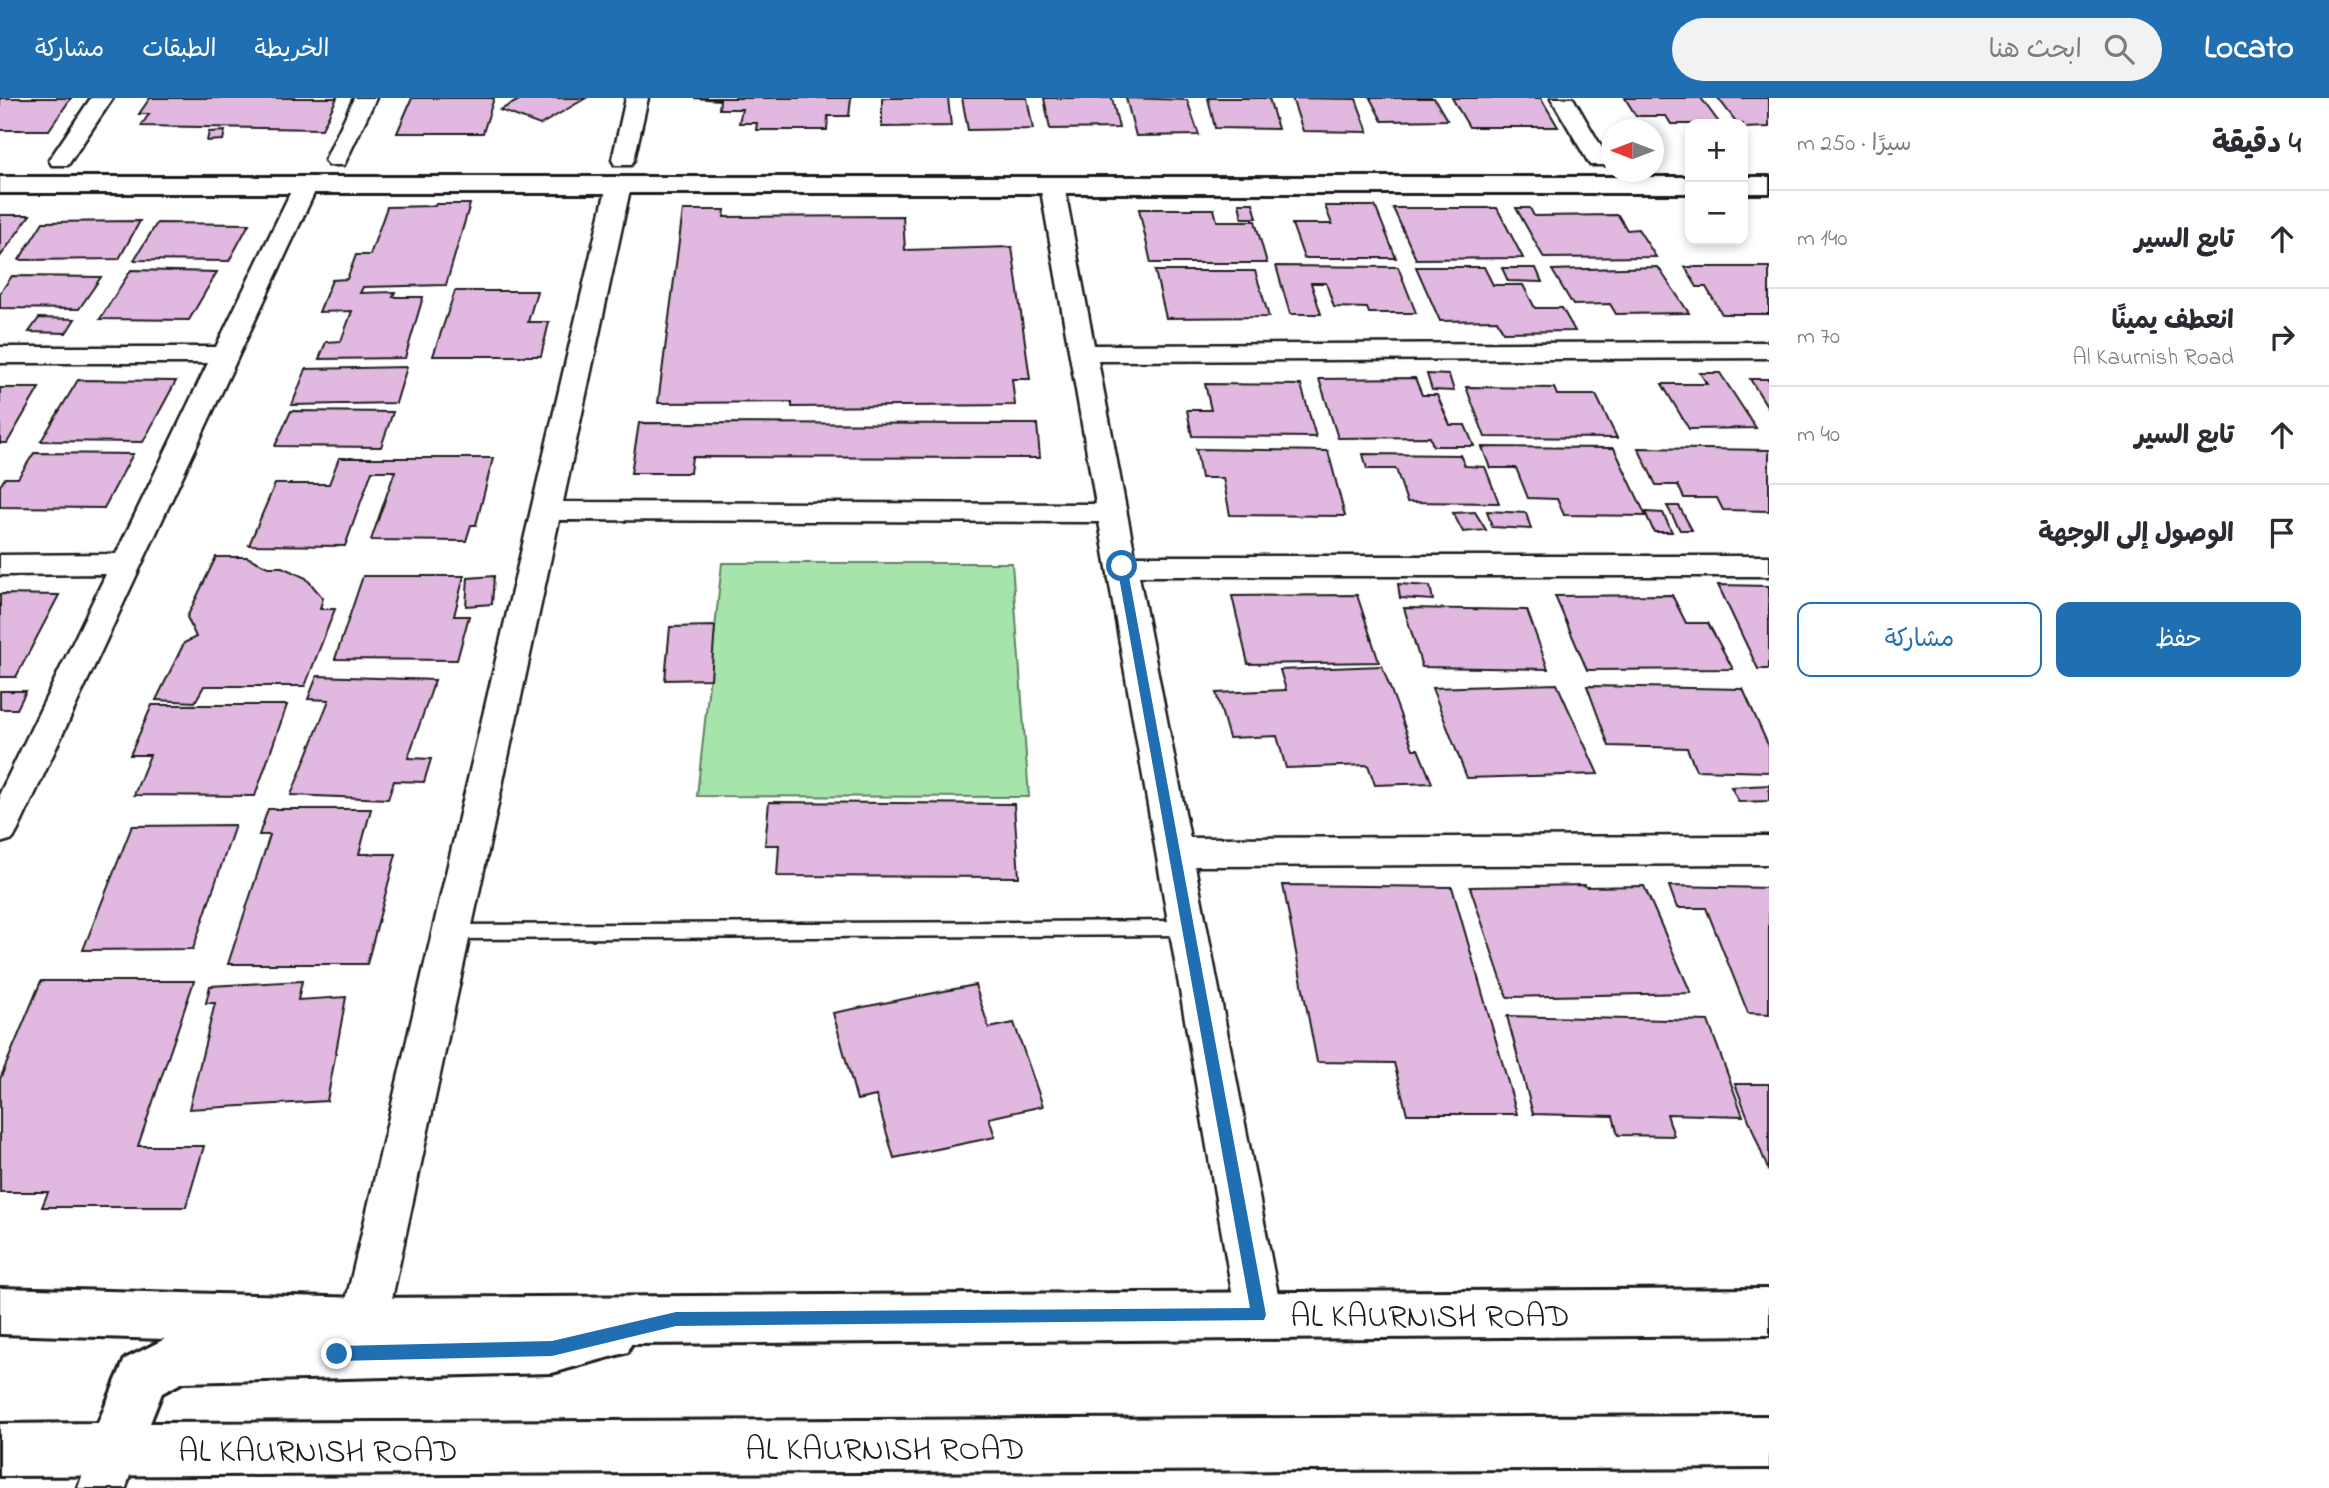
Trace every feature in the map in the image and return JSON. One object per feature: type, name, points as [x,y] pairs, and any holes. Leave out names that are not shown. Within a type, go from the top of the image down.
[{"type":"street","points":[[48,160],[102,98]]},
{"type":"street","points":[[336,160],[365,98]]},
{"type":"street","points":[[364,1322],[637,98]]},
{"type":"street","points":[[1562,98],[1601,154]]},
{"type":"street","points":[[48,160],[88,160]]},
{"type":"street","points":[[0,830],[226,355],[307,172],[336,160],[363,160]]},
{"type":"street","points":[[596,160],[621,172],[651,160]]},
{"type":"street","points":[[1570,160],[1601,160]]},
{"type":"street","points":[[0,185],[307,172],[435,185],[621,172],[1052,185],[1685,185]]},
{"type":"street","points":[[1052,185],[1259,1315]]},
{"type":"street","points":[[1748,185],[1769,185]]},
{"type":"street","points":[[1083,353],[1769,350]]},
{"type":"street","points":[[0,355],[226,355]]},
{"type":"street","points":[[546,511],[1112,513]]},
{"type":"street","points":[[0,565],[126,564]]},
{"type":"street","points":[[1122,566],[1769,566]]},
{"type":"street","points":[[1174,852],[1769,850]]},
{"type":"street","name":"AL KAURNISH ROAD","points":[[0,1311],[364,1322],[1769,1312]]},
{"type":"street","points":[[108,1469],[143,1376],[179,1358],[552,1349],[676,1319]]},
{"type":"street","name":"AL KAURNISH ROAD","points":[[0,1450],[108,1469],[1769,1442]]},
{"type":"lane","points":[[452,932],[1188,928]]},
{"type":"green space","points":[[722,563],[1012,563],[1029,797],[697,796]]},
{"type":"building","points":[[0,98],[71,98],[49,130],[0,130]]},
{"type":"building","points":[[150,98],[337,98],[322,129],[141,126],[149,114],[139,114]]},
{"type":"building","points":[[412,98],[494,98],[483,133],[397,133]]},
{"type":"building","points":[[523,98],[586,98],[540,125],[500,110]]},
{"type":"building","points":[[694,98],[851,98],[849,116],[828,116],[827,130],[756,130],[757,123],[739,123],[742,109],[719,109],[720,100]]},
{"type":"building","points":[[882,98],[948,98],[951,126],[882,127]]},
{"type":"building","points":[[962,98],[1027,98],[1033,129],[968,130]]},
{"type":"building","points":[[1044,98],[1112,98],[1119,128],[1050,129]]},
{"type":"building","points":[[1126,98],[1187,100],[1199,135],[1136,136]]},
{"type":"building","points":[[1208,98],[1269,98],[1278,129],[1215,128]]},
{"type":"building","points":[[1292,98],[1356,99],[1368,132],[1303,131]]},
{"type":"building","points":[[1370,98],[1434,98],[1447,120],[1382,121]]},
{"type":"building","points":[[1452,98],[1541,98],[1558,127],[1469,127]]},
{"type":"building","points":[[1625,98],[1701,98],[1716,119],[1685,119],[1685,124],[1671,124],[1666,116],[1636,116]]},
{"type":"building","points":[[1718,98],[1769,98],[1769,127],[1748,128],[1748,119],[1734,119]]},
{"type":"building","points":[[225,131],[223,140],[207,141],[209,132]]},
{"type":"building","points":[[1239,203],[1253,203],[1257,218],[1242,218]]},
{"type":"building","points":[[470,204],[446,285],[363,287],[360,293],[395,292],[393,297],[423,297],[405,358],[319,359],[326,342],[341,341],[352,311],[319,312],[332,280],[347,279],[356,255],[370,255],[387,207]]},
{"type":"building","points":[[1325,206],[1375,206],[1396,258],[1304,258],[1292,224],[1332,224]]},
{"type":"building","points":[[1393,208],[1497,208],[1523,258],[1416,259]]},
{"type":"building","points":[[1516,208],[1530,208],[1534,216],[1618,215],[1627,230],[1638,229],[1656,257],[1544,258]]},
{"type":"building","points":[[1139,209],[1214,209],[1217,221],[1255,221],[1267,263],[1151,263]]},
{"type":"building","points":[[683,210],[725,210],[724,217],[903,216],[905,250],[1012,247],[1030,379],[1012,379],[1015,405],[792,407],[792,402],[658,403]]},
{"type":"building","points":[[0,215],[30,215],[0,257]]},
{"type":"building","points":[[140,221],[119,259],[19,260],[43,222]]},
{"type":"building","points":[[157,223],[249,224],[229,261],[134,260]]},
{"type":"building","points":[[1276,266],[1398,267],[1416,313],[1369,313],[1367,308],[1334,307],[1326,283],[1311,283],[1321,314],[1290,314]]},
{"type":"building","points":[[1416,267],[1484,267],[1493,285],[1523,285],[1535,308],[1562,308],[1575,331],[1503,332],[1497,320],[1440,321]]},
{"type":"building","points":[[1658,267],[1689,313],[1616,314],[1610,304],[1573,305],[1552,270]]},
{"type":"building","points":[[1685,267],[1769,267],[1769,314],[1722,314],[1706,287],[1697,287]]},
{"type":"building","points":[[1502,268],[1536,268],[1542,282],[1508,281]]},
{"type":"building","points":[[131,270],[217,272],[189,320],[100,319]]},
{"type":"building","points":[[1155,271],[1255,271],[1269,317],[1166,318]]},
{"type":"building","points":[[12,276],[101,277],[79,309],[0,308],[0,293]]},
{"type":"building","points":[[455,291],[537,291],[528,322],[549,322],[541,356],[433,356]]},
{"type":"building","points":[[39,318],[75,319],[66,333],[29,332]]},
{"type":"building","points":[[407,367],[396,403],[292,405],[306,369]]},
{"type":"building","points":[[1700,373],[1720,373],[1756,428],[1689,429],[1662,384],[1707,384]]},
{"type":"building","points":[[1427,374],[1449,375],[1454,391],[1432,390]]},
{"type":"building","points":[[1415,378],[1422,395],[1437,395],[1450,425],[1465,425],[1474,446],[1433,446],[1430,437],[1338,438],[1319,379]]},
{"type":"building","points":[[1750,379],[1769,379],[1769,409]]},
{"type":"building","points":[[78,380],[176,381],[143,442],[41,441]]},
{"type":"building","points":[[1205,384],[1301,385],[1316,437],[1192,436],[1187,410],[1211,410]]},
{"type":"building","points":[[1466,387],[1554,388],[1557,395],[1596,395],[1617,438],[1485,437]]},
{"type":"building","points":[[0,388],[39,388],[7,443],[0,443]]},
{"type":"building","points":[[291,411],[393,412],[381,447],[275,446]]},
{"type":"building","points":[[639,423],[1037,424],[1040,458],[692,457],[690,473],[631,473]]},
{"type":"building","points":[[1482,447],[1614,448],[1646,516],[1564,515],[1557,499],[1528,498],[1516,468],[1490,468]]},
{"type":"building","points":[[1638,448],[1769,450],[1769,511],[1723,510],[1717,498],[1684,498],[1678,485],[1656,485]]},
{"type":"building","points":[[1196,449],[1328,451],[1345,516],[1230,515],[1223,478],[1201,478]]},
{"type":"building","points":[[34,453],[133,454],[104,508],[0,507],[0,486],[5,478],[18,478]]},
{"type":"building","points":[[1363,454],[1460,455],[1465,466],[1485,467],[1499,503],[1407,502],[1396,469],[1367,469]]},
{"type":"building","points":[[339,458],[493,458],[476,525],[471,525],[466,541],[371,540],[395,471],[372,471],[345,546],[249,545],[275,484],[329,484]]},
{"type":"building","points":[[1667,506],[1679,506],[1692,530],[1680,530]]},
{"type":"building","points":[[1487,511],[1526,513],[1531,529],[1492,527]]},
{"type":"building","points":[[1475,512],[1486,530],[1463,532],[1453,513]]},
{"type":"building","points":[[1645,512],[1663,513],[1672,532],[1654,532]]},
{"type":"building","points":[[216,557],[247,557],[268,567],[282,567],[306,578],[323,598],[320,609],[335,609],[305,686],[204,686],[195,702],[156,700],[184,643],[196,637],[187,617]]},
{"type":"building","points":[[363,576],[464,576],[454,616],[469,616],[457,660],[335,659]]},
{"type":"building","points":[[494,576],[492,604],[466,606],[468,578]]},
{"type":"building","points":[[1398,584],[1430,586],[1433,600],[1400,598]]},
{"type":"building","points":[[1718,585],[1769,586],[1769,669],[1758,669]]},
{"type":"building","points":[[0,594],[59,595],[16,677],[0,677]]},
{"type":"building","points":[[1357,595],[1379,662],[1248,664],[1232,596]]},
{"type":"building","points":[[1672,595],[1686,623],[1708,623],[1733,669],[1587,670],[1555,596]]},
{"type":"building","points":[[1404,608],[1527,610],[1548,669],[1422,667]]},
{"type":"building","points":[[715,626],[711,679],[665,680],[670,627]]},
{"type":"building","points":[[1382,666],[1413,749],[1418,749],[1432,783],[1375,785],[1368,765],[1286,768],[1277,736],[1229,738],[1216,693],[1286,690],[1280,670]]},
{"type":"building","points":[[317,676],[435,680],[408,758],[431,759],[424,782],[394,781],[388,799],[291,795],[329,700],[308,699]]},
{"type":"building","points":[[1557,684],[1598,774],[1467,778],[1432,688]]},
{"type":"building","points":[[1587,686],[1743,689],[1769,747],[1769,772],[1696,770],[1687,748],[1609,746]]},
{"type":"building","points":[[0,691],[26,691],[17,709],[0,709]]},
{"type":"building","points":[[152,705],[287,705],[255,796],[134,795],[150,755],[130,755]]},
{"type":"building","points":[[1769,785],[1769,801],[1739,802],[1731,787]]},
{"type":"building","points":[[769,802],[1014,804],[1019,877],[777,876],[779,845],[765,845]]},
{"type":"building","points":[[268,809],[371,809],[359,854],[396,854],[367,964],[228,964],[270,835],[259,835]]},
{"type":"building","points":[[235,825],[193,949],[83,950],[132,826]]},
{"type":"building","points":[[1283,885],[1452,887],[1517,1114],[1407,1114],[1394,1063],[1317,1062]]},
{"type":"building","points":[[1644,886],[1691,993],[1507,997],[1470,887]]},
{"type":"building","points":[[1669,886],[1769,888],[1769,1014],[1748,1013],[1706,908],[1677,908]]},
{"type":"building","points":[[41,981],[194,981],[138,1146],[204,1146],[186,1207],[42,1207],[48,1192],[0,1192],[0,1079]]},
{"type":"building","points":[[302,981],[298,1000],[346,997],[327,1101],[189,1109],[215,1003],[206,1003],[210,986]]},
{"type":"building","points":[[975,985],[989,1028],[1014,1023],[1043,1106],[989,1118],[995,1137],[894,1158],[876,1096],[857,1100],[833,1013]]},
{"type":"building","points":[[1507,1016],[1708,1021],[1743,1116],[1667,1114],[1674,1136],[1618,1135],[1613,1116],[1533,1114]]},
{"type":"building","points":[[1735,1084],[1769,1084],[1769,1172]]},
{"type":"route","points":[[337,1354],[552,1349],[676,1319],[1259,1315],[1122,566]]}]
